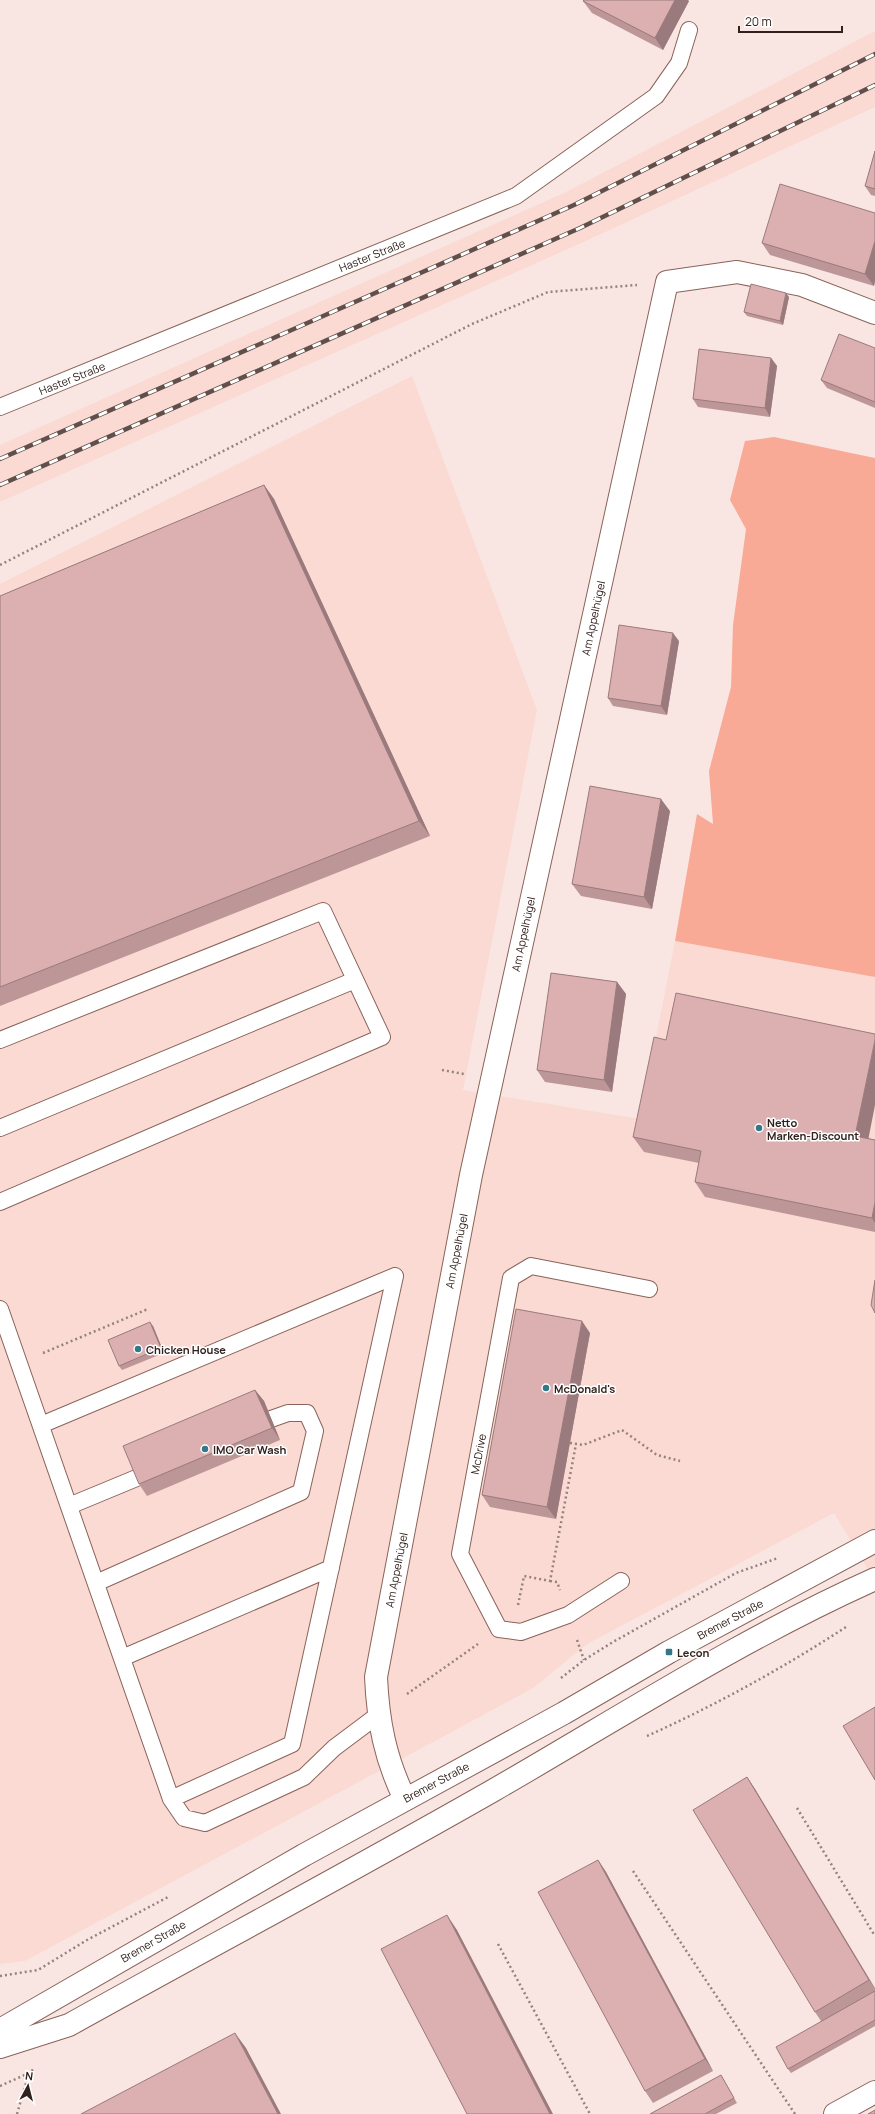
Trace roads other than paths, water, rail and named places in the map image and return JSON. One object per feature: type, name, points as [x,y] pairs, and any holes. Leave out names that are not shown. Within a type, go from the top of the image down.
[{"type":"street","name":"Am Appelhügel","points":[[405,1799],[394,1776],[378,1715],[376,1677],[471,1175],[666,282],[737,272],[802,285],[875,314]]},
{"type":"street","name":"Bremer Straße","points":[[0,2030],[304,1855],[564,1713],[669,1652],[875,1541]]},
{"type":"street","points":[[0,2047],[69,2024],[485,1795],[723,1658],[833,1598],[875,1579]]},
{"type":"street","points":[[835,2114],[875,2092]]},
{"type":"lane","name":"Haster Straße","points":[[0,408],[516,196],[656,96],[679,63],[689,30]]},
{"type":"lane","points":[[0,1040],[323,911],[382,1037],[0,1202]]},
{"type":"lane","points":[[0,1128],[355,980]]},
{"type":"lane","name":"McDrive","points":[[621,1581],[568,1615],[521,1632],[499,1629],[460,1554],[511,1278],[531,1266],[649,1289]]},
{"type":"lane","points":[[41,1425],[394,1276],[292,1744],[171,1799]]},
{"type":"lane","points":[[0,1310],[20,1363],[171,1799],[184,1818],[205,1823],[304,1777],[334,1748],[378,1715]]},
{"type":"lane","points":[[96,1583],[301,1492],[315,1431],[307,1413],[288,1412],[271,1419]]},
{"type":"lane","points":[[69,1506],[138,1476]]},
{"type":"lane","points":[[122,1658],[331,1568]]},
{"type":"railway","points":[[0,459],[574,205],[875,54]]},
{"type":"railway","points":[[0,485],[580,228],[875,85]]},
{"type":"place","name":"Netto Marken-Discount","points":[[759,1128]]},
{"type":"place","name":"Chicken House","points":[[138,1349]]},
{"type":"place","name":"McDonald's","points":[[546,1388]]},
{"type":"place","name":"IMO Car Wash","points":[[205,1449]]},
{"type":"place","name":"Lecon","points":[[669,1652]]}]
